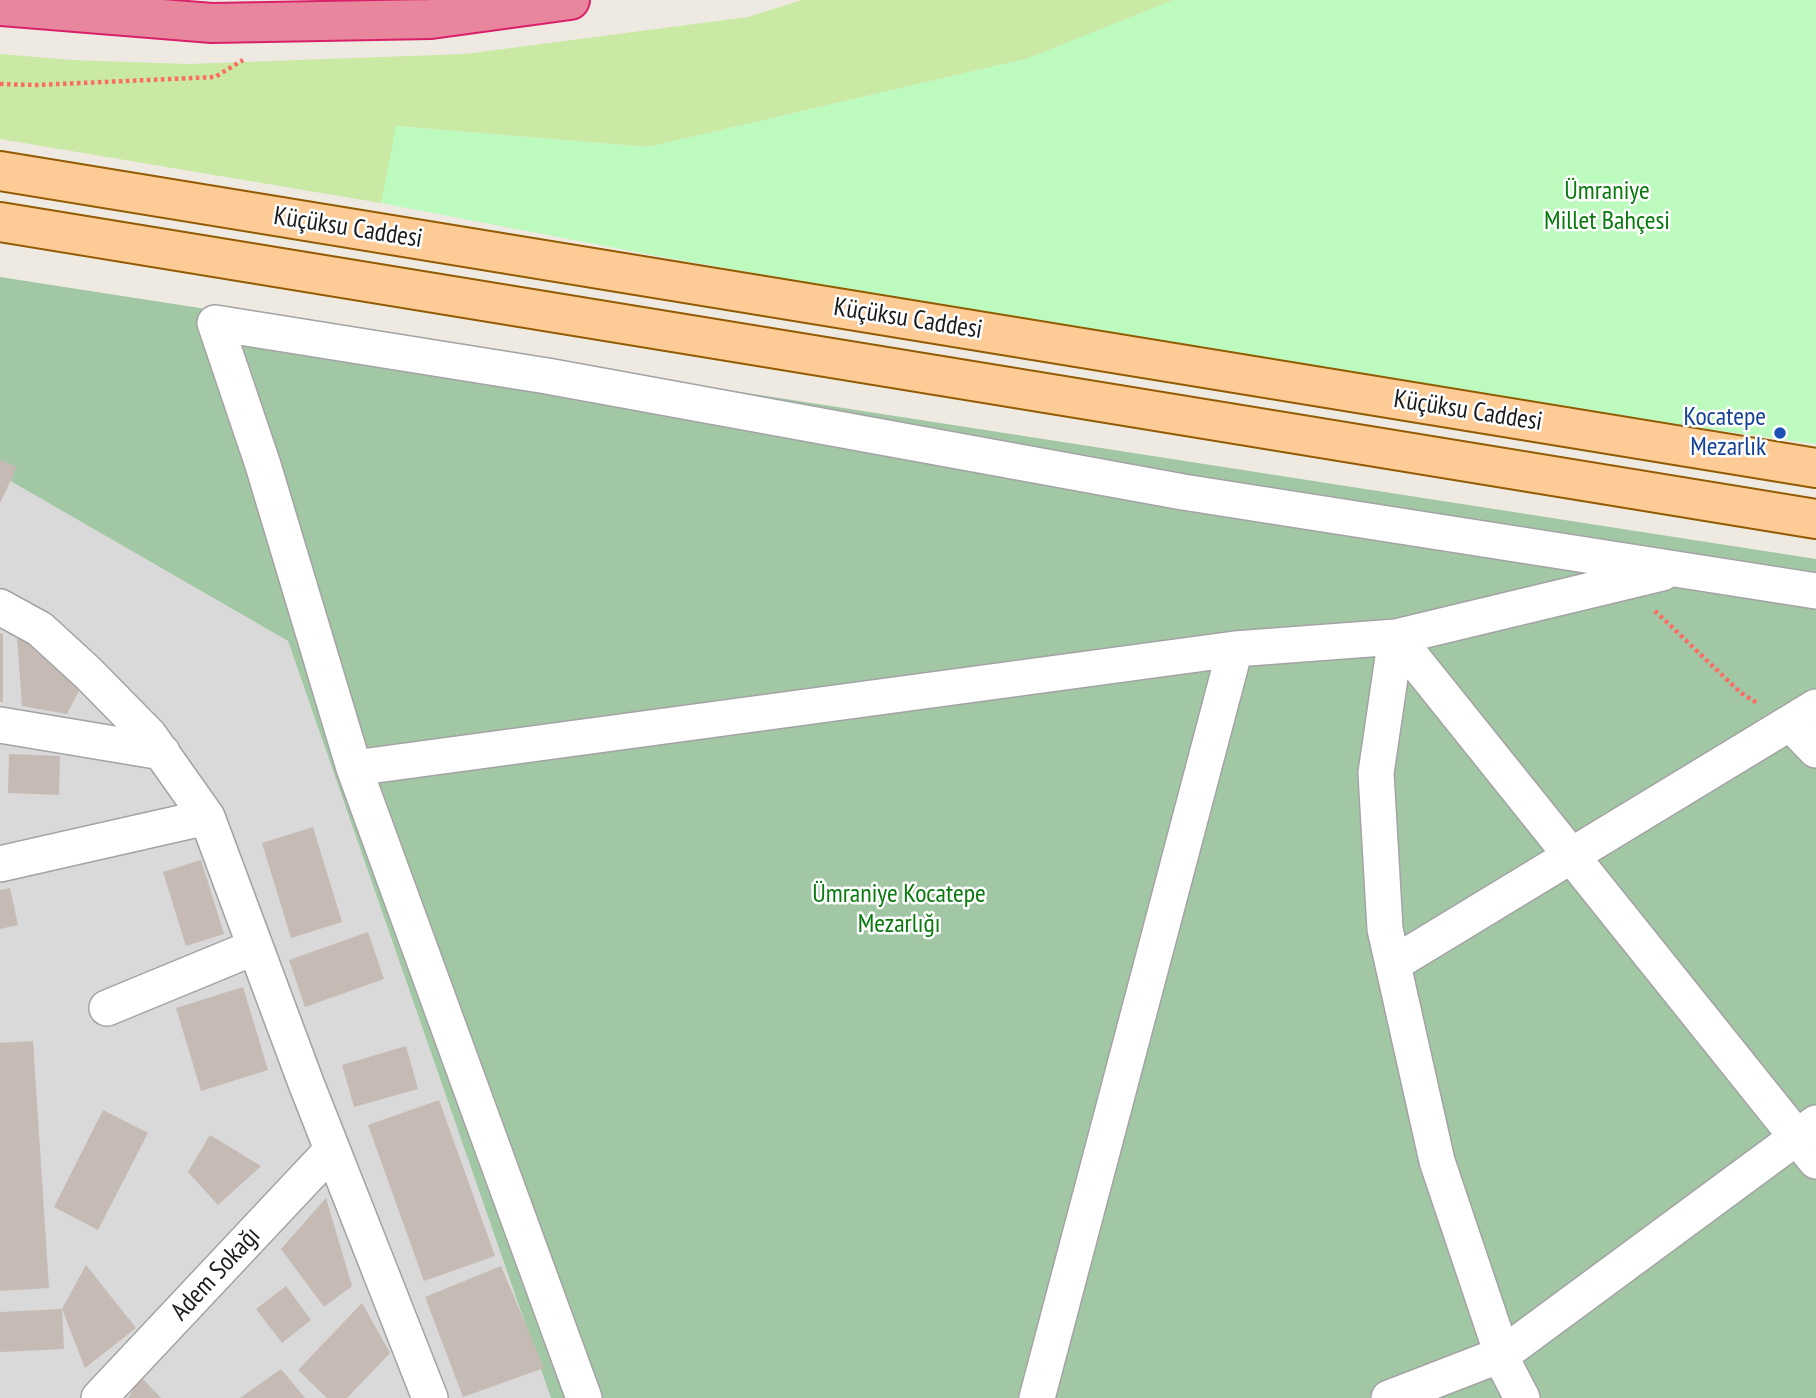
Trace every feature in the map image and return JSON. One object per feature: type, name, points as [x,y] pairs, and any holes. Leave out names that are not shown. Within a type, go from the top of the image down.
[{"type":"highway","points":[[0,6],[212,23],[431,19],[570,0]]},
{"type":"main road","name":"Küçüksu Caddesi","points":[[0,171],[1816,468]]},
{"type":"main road","name":"Küçüksu Caddesi","points":[[0,222],[1816,519]]},
{"type":"street","points":[[584,1398],[354,768],[263,465],[215,323],[547,376],[1183,492],[1816,591]]},
{"type":"street","points":[[354,768],[1235,649],[1396,637],[1679,569]]},
{"type":"street","points":[[0,607],[40,629],[97,682],[149,735],[207,817],[332,1150],[416,1390]]},
{"type":"street","points":[[1390,1398],[1503,1354],[1809,1140],[1573,857],[1396,637]]},
{"type":"street","points":[[1396,637],[1376,773],[1385,929],[1437,1161],[1503,1354],[1522,1398]]},
{"type":"street","points":[[1037,1398],[1235,649]]},
{"type":"street","points":[[1393,964],[1803,716],[1816,750]]},
{"type":"street","points":[[0,725],[162,752]]},
{"type":"street","points":[[0,864],[207,817]]},
{"type":"street","points":[[107,1008],[255,947]]},
{"type":"street","name":"Adem Sokağı","points":[[99,1398],[332,1150]]},
{"type":"path","points":[[0,84],[49,85],[215,77],[248,56]]},
{"type":"path","points":[[1625,582],[1741,693],[1803,716]]},
{"type":"shaded area","points":[[0,475],[288,641],[551,1398],[0,1398]]},
{"type":"green space","points":[[802,0],[1173,0],[1029,58],[648,147],[397,126],[381,203],[0,139],[0,54],[72,60],[188,64],[465,54],[748,17]]},
{"type":"green space","name":"Ümraniye Millet Bahçesi","points":[[1173,0],[1816,0],[1816,444],[1311,374],[1141,341],[668,258],[381,203],[396,126],[648,147],[1029,58]]},
{"type":"green space","name":"Ümraniye Kocatepe Mezarlığı","points":[[0,277],[1816,559],[1816,1398],[551,1398],[288,641],[0,475]]},
{"type":"building","points":[[0,460],[17,467],[0,503]]},
{"type":"building","points":[[0,633],[3,634],[3,702],[0,702]]},
{"type":"building","points":[[17,636],[88,673],[67,714],[22,706]]},
{"type":"building","points":[[9,754],[60,756],[59,795],[8,793]]},
{"type":"building","points":[[313,827],[342,922],[291,938],[262,843]]},
{"type":"building","points":[[201,860],[224,934],[186,946],[163,872]]},
{"type":"building","points":[[10,888],[18,925],[0,929],[0,890]]},
{"type":"building","points":[[368,932],[384,979],[305,1007],[289,960]]},
{"type":"building","points":[[243,987],[268,1070],[201,1091],[176,1008]]},
{"type":"building","points":[[33,1041],[49,1288],[0,1291],[0,1043]]},
{"type":"building","points":[[406,1046],[418,1089],[354,1107],[342,1065]]},
{"type":"building","points":[[439,1100],[495,1256],[424,1281],[368,1125]]},
{"type":"building","points":[[103,1110],[148,1133],[98,1230],[54,1207]]},
{"type":"building","points":[[210,1135],[261,1166],[218,1205],[188,1172]]},
{"type":"building","points":[[326,1198],[352,1286],[324,1307],[281,1249]]},
{"type":"building","points":[[86,1265],[136,1328],[85,1368],[62,1309]]},
{"type":"building","points":[[501,1266],[544,1368],[463,1397],[425,1297]]},
{"type":"building","points":[[286,1286],[311,1320],[282,1343],[256,1309]]},
{"type":"building","points":[[362,1303],[390,1353],[347,1398],[327,1398],[298,1370]]},
{"type":"building","points":[[62,1309],[64,1349],[0,1352],[0,1312]]},
{"type":"building","points":[[281,1369],[305,1398],[240,1398]]},
{"type":"building","points":[[141,1377],[161,1398],[128,1398]]},
{"type":"place","name":"Kocatepe Mezarlık","points":[[1780,433]]}]
